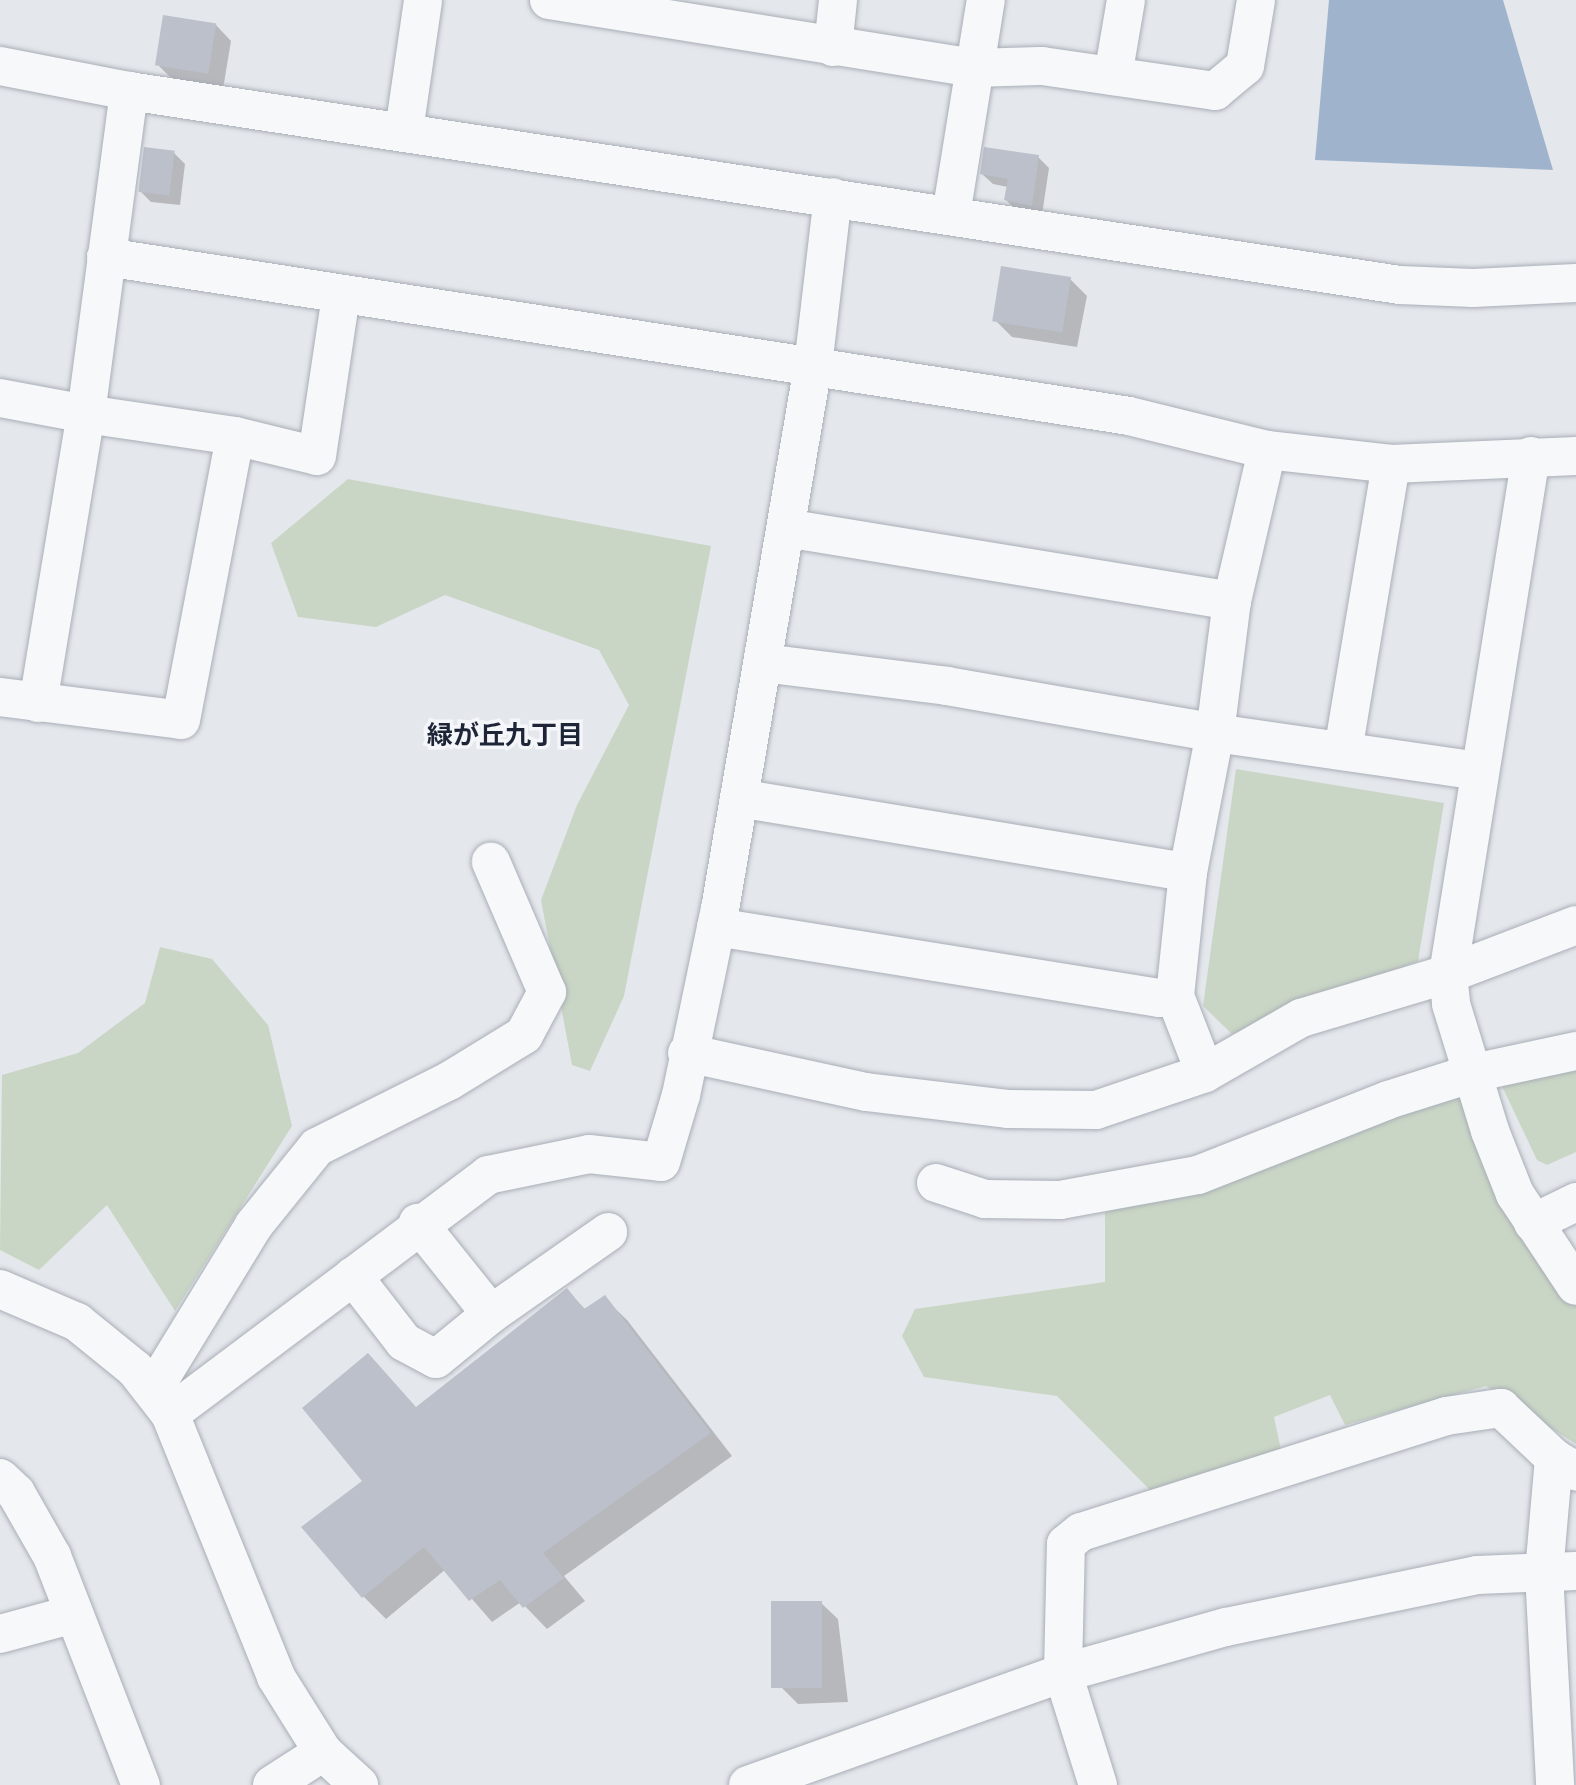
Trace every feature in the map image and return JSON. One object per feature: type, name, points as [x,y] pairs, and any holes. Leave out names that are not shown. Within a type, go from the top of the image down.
[{"type":"street","points":[[404,131],[423,0]]},
{"type":"street","points":[[549,0],[973,68],[1042,66],[1215,91],[1245,66],[1256,0]]},
{"type":"street","points":[[833,47],[838,0]]},
{"type":"street","points":[[951,215],[986,0]]},
{"type":"street","points":[[1113,76],[1126,0]]},
{"type":"street","points":[[0,66],[129,91],[1400,285],[1473,288],[1576,283]]},
{"type":"street","points":[[38,703],[86,414],[129,91]]},
{"type":"street","points":[[162,1402],[353,1276],[418,1223],[488,1175],[589,1154],[661,1162],[681,1095],[739,798],[813,366],[833,197]]},
{"type":"street","points":[[106,257],[341,296],[423,304],[1129,416],[1267,450],[1391,464],[1576,456]]},
{"type":"street","points":[[0,398],[235,436],[317,456],[341,296]]},
{"type":"street","points":[[0,697],[181,720],[235,436]]},
{"type":"street","points":[[1205,1073],[1175,996],[1188,872],[1215,733],[1232,601],[1267,450]]},
{"type":"street","points":[[1531,456],[1448,974],[1451,1004],[1490,1131],[1533,1223],[1576,1286]]},
{"type":"street","points":[[1343,751],[1391,464]]},
{"type":"street","points":[[786,528],[1232,601]]},
{"type":"street","points":[[763,663],[947,686],[1215,733],[1479,771]]},
{"type":"street","points":[[739,798],[1188,872]]},
{"type":"street","points":[[162,1402],[254,1225],[317,1147],[449,1081],[524,1035],[547,992],[491,862]]},
{"type":"street","points":[[687,1053],[866,1092],[1009,1109],[1096,1110],[1205,1073],[1301,1018],[1448,974],[1576,925]]},
{"type":"street","points":[[716,927],[1159,998],[1175,996]]},
{"type":"street","points":[[936,1183],[985,1199],[1060,1200],[1198,1175],[1388,1100],[1473,1073],[1576,1051]]},
{"type":"street","points":[[1533,1223],[1576,1202]]},
{"type":"street","points":[[418,1223],[491,1314]]},
{"type":"street","points":[[353,1276],[404,1342],[436,1359],[491,1314],[608,1232]]},
{"type":"street","points":[[0,1289],[77,1322],[162,1402],[276,1677],[323,1752],[359,1785]]},
{"type":"street","points":[[1098,1785],[1063,1673],[1066,1544],[1081,1532],[1446,1416],[1501,1408],[1565,1464],[1555,1785]]},
{"type":"street","points":[[0,1478],[12,1510],[52,1556],[141,1785]]},
{"type":"street","points":[[748,1785],[1063,1673],[1226,1627],[1477,1575],[1560,1571]]},
{"type":"street","points":[[0,1634],[74,1614]]},
{"type":"street","points":[[272,1785],[323,1752]]},
{"type":"green space","points":[[348,479],[711,546],[624,996],[590,1071],[572,1065],[541,900],[577,805],[629,705],[599,650],[445,595],[376,627],[298,617],[271,543]]},
{"type":"green space","points":[[1236,769],[1444,803],[1418,961],[1232,1034],[1203,1006]]},
{"type":"green space","points":[[160,947],[212,959],[268,1025],[292,1126],[175,1311],[107,1205],[39,1270],[0,1250],[2,1075],[78,1053],[145,1003]]},
{"type":"green space","points":[[1576,1069],[1576,1152],[1547,1165],[1537,1160],[1500,1082]]},
{"type":"green space","points":[[1466,1084],[1507,1216],[1576,1305],[1576,1444],[1486,1386],[1345,1425],[1330,1395],[1274,1417],[1282,1455],[1150,1490],[1057,1396],[924,1377],[902,1336],[915,1309],[1105,1282],[1105,1212],[1192,1187]]},
{"type":"water","points":[[1329,0],[1503,0],[1553,170],[1315,160]]},
{"type":"building","points":[[163,15],[216,23],[208,74],[155,65]]},
{"type":"building","points":[[144,147],[175,151],[169,195],[139,192]]},
{"type":"building","points":[[984,147],[1039,155],[1032,206],[1004,200],[1008,179],[980,174]]},
{"type":"building","points":[[1001,266],[1071,277],[1062,332],[992,321]]},
{"type":"building","points":[[567,1288],[584,1309],[605,1295],[711,1433],[543,1553],[564,1578],[523,1608],[500,1580],[469,1601],[424,1547],[362,1598],[301,1527],[362,1481],[302,1408],[368,1353],[416,1407]]},
{"type":"building","points":[[771,1601],[822,1601],[822,1688],[771,1688]]},
{"type":"district","name":"緑が丘九丁目","points":[[505,735]]}]
